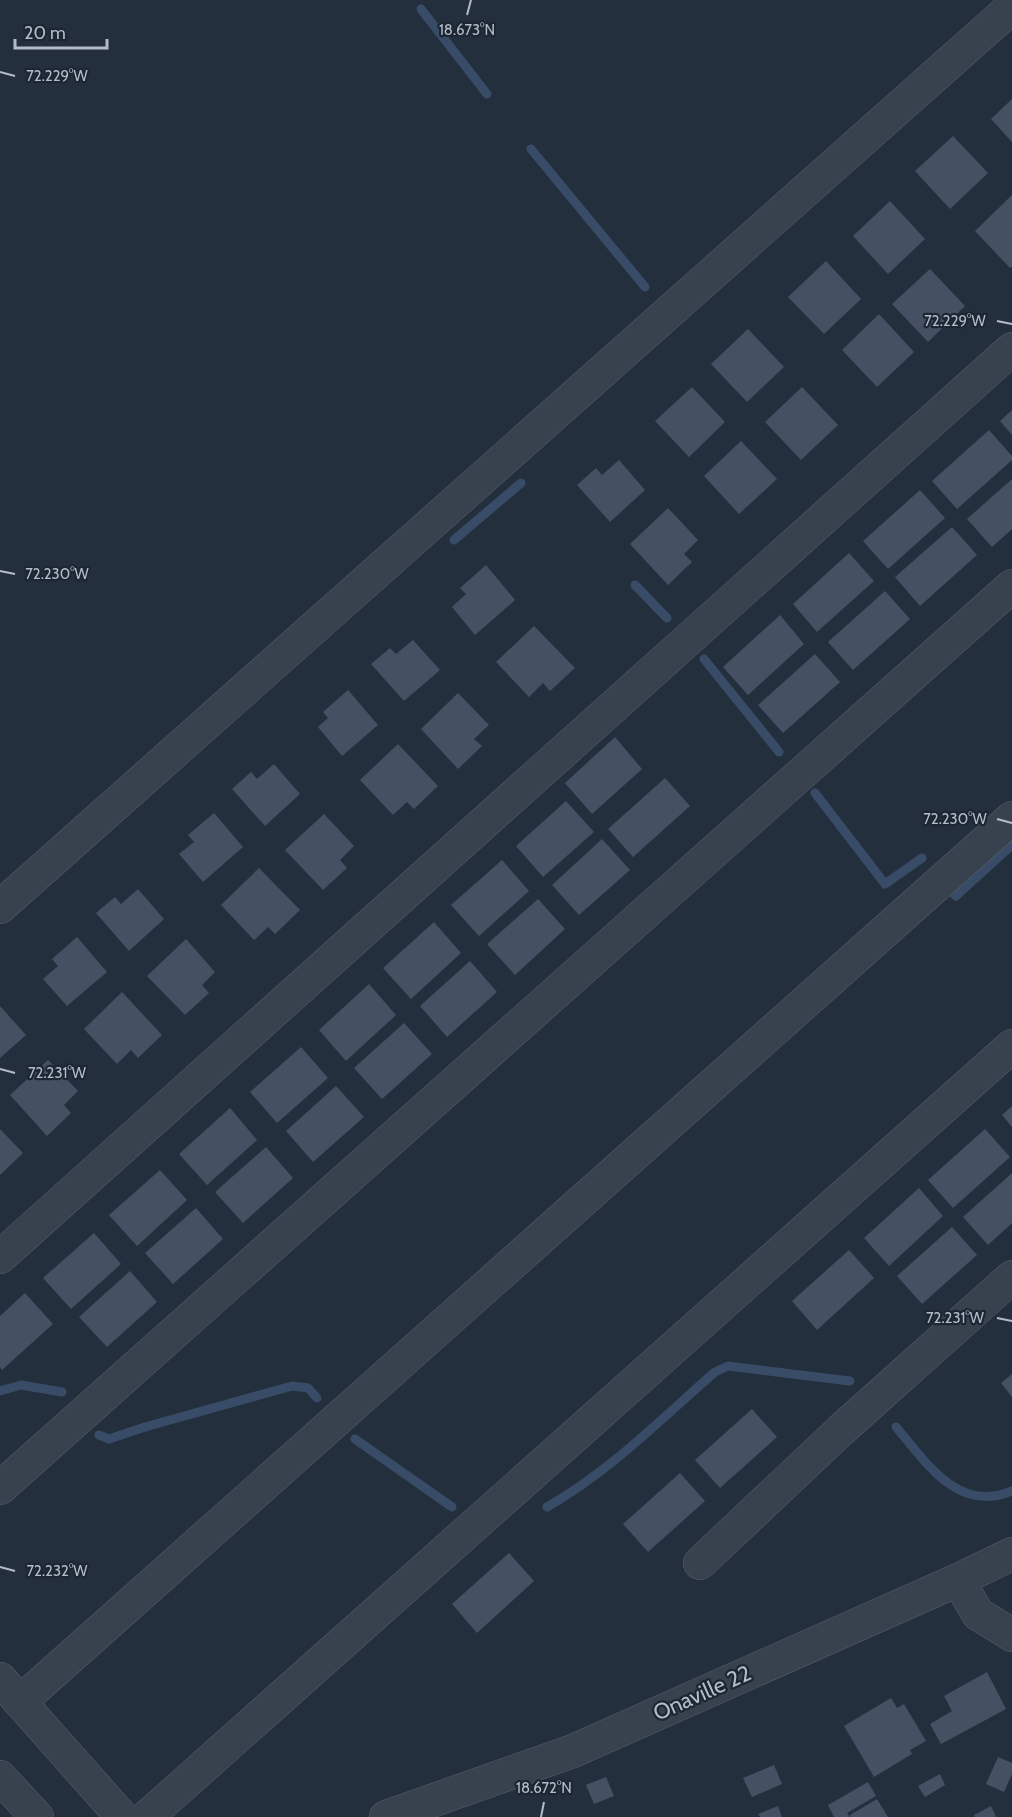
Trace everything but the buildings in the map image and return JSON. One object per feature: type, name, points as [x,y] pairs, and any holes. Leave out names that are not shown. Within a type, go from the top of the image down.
[{"type":"street","points":[[0,907],[1012,7]]},
{"type":"street","points":[[0,1257],[1012,349]]},
{"type":"street","points":[[0,1488],[1012,586]]},
{"type":"street","points":[[122,1817],[10,1691],[1012,818]]},
{"type":"street","points":[[147,1817],[1012,1046]]},
{"type":"street","points":[[700,1563],[841,1430],[1012,1277]]},
{"type":"street","name":"Onaville 22","points":[[386,1817],[573,1751],[1012,1554]]},
{"type":"street","points":[[958,1580],[978,1614],[1012,1635]]},
{"type":"street","points":[[0,1777],[37,1817]]},
{"type":"waterway","points":[[421,9],[487,94]]},
{"type":"waterway","points":[[531,149],[645,287]]},
{"type":"waterway","points":[[454,540],[521,483]]},
{"type":"waterway","points":[[635,585],[667,618]]},
{"type":"waterway","points":[[704,659],[779,752]]},
{"type":"waterway","points":[[815,793],[885,884],[922,858]]},
{"type":"waterway","points":[[951,891],[956,896],[1012,845]]},
{"type":"waterway","points":[[547,1507],[592,1478],[715,1372],[728,1366],[850,1381]]},
{"type":"waterway","points":[[0,1391],[21,1385],[62,1392]]},
{"type":"waterway","points":[[99,1435],[109,1439],[292,1386],[308,1388],[317,1398]]},
{"type":"waterway","points":[[896,1427],[932,1469],[959,1490],[975,1496],[993,1496],[1012,1491]]},
{"type":"waterway","points":[[355,1439],[452,1507]]}]
